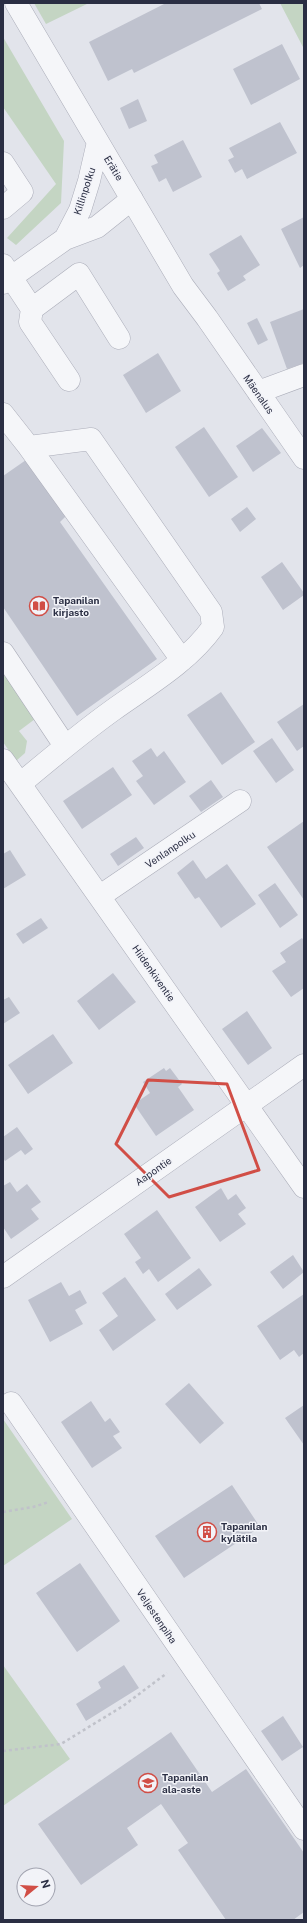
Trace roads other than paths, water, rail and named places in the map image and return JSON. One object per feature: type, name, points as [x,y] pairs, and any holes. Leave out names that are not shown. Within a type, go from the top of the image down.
[{"type":"street","name":"Erätie","points":[[16,3],[183,286],[215,330]]},
{"type":"street","name":"Killinpolku","points":[[64,239],[80,210],[89,181],[98,142]]},
{"type":"street","points":[[3,163],[22,192],[3,208]]},
{"type":"street","name":"Killinpolku","points":[[6,275],[64,239],[97,227],[132,199]]},
{"type":"street","points":[[70,380],[30,322],[32,309],[79,274],[119,338]]},
{"type":"street","points":[[6,275],[32,309]]},
{"type":"street","name":"Mäenalus","points":[[215,330],[304,458]]},
{"type":"street","points":[[258,392],[304,375]]},
{"type":"street","points":[[3,414],[29,447],[182,660]]},
{"type":"street","points":[[20,784],[65,746],[182,660],[206,637],[213,627],[211,612],[91,439],[29,447]]},
{"type":"street","points":[[3,654],[65,746]]},
{"type":"street","name":"Hiidenkiventie","points":[[3,760],[304,1187]]},
{"type":"street","name":"Venlanpolku","points":[[100,896],[240,801]]},
{"type":"street","name":"Aapontie","points":[[3,1277],[304,1065]]},
{"type":"street","name":"Veljestenpiha","points":[[11,1403],[83,1505],[304,1829]]},
{"type":"place","name":"Tapanilan kirjasto","points":[[39,606]]},
{"type":"place","name":"Tapanilan kylätila","points":[[207,1532]]},
{"type":"place","name":"Tapanilan ala-aste","points":[[148,1783]]}]
